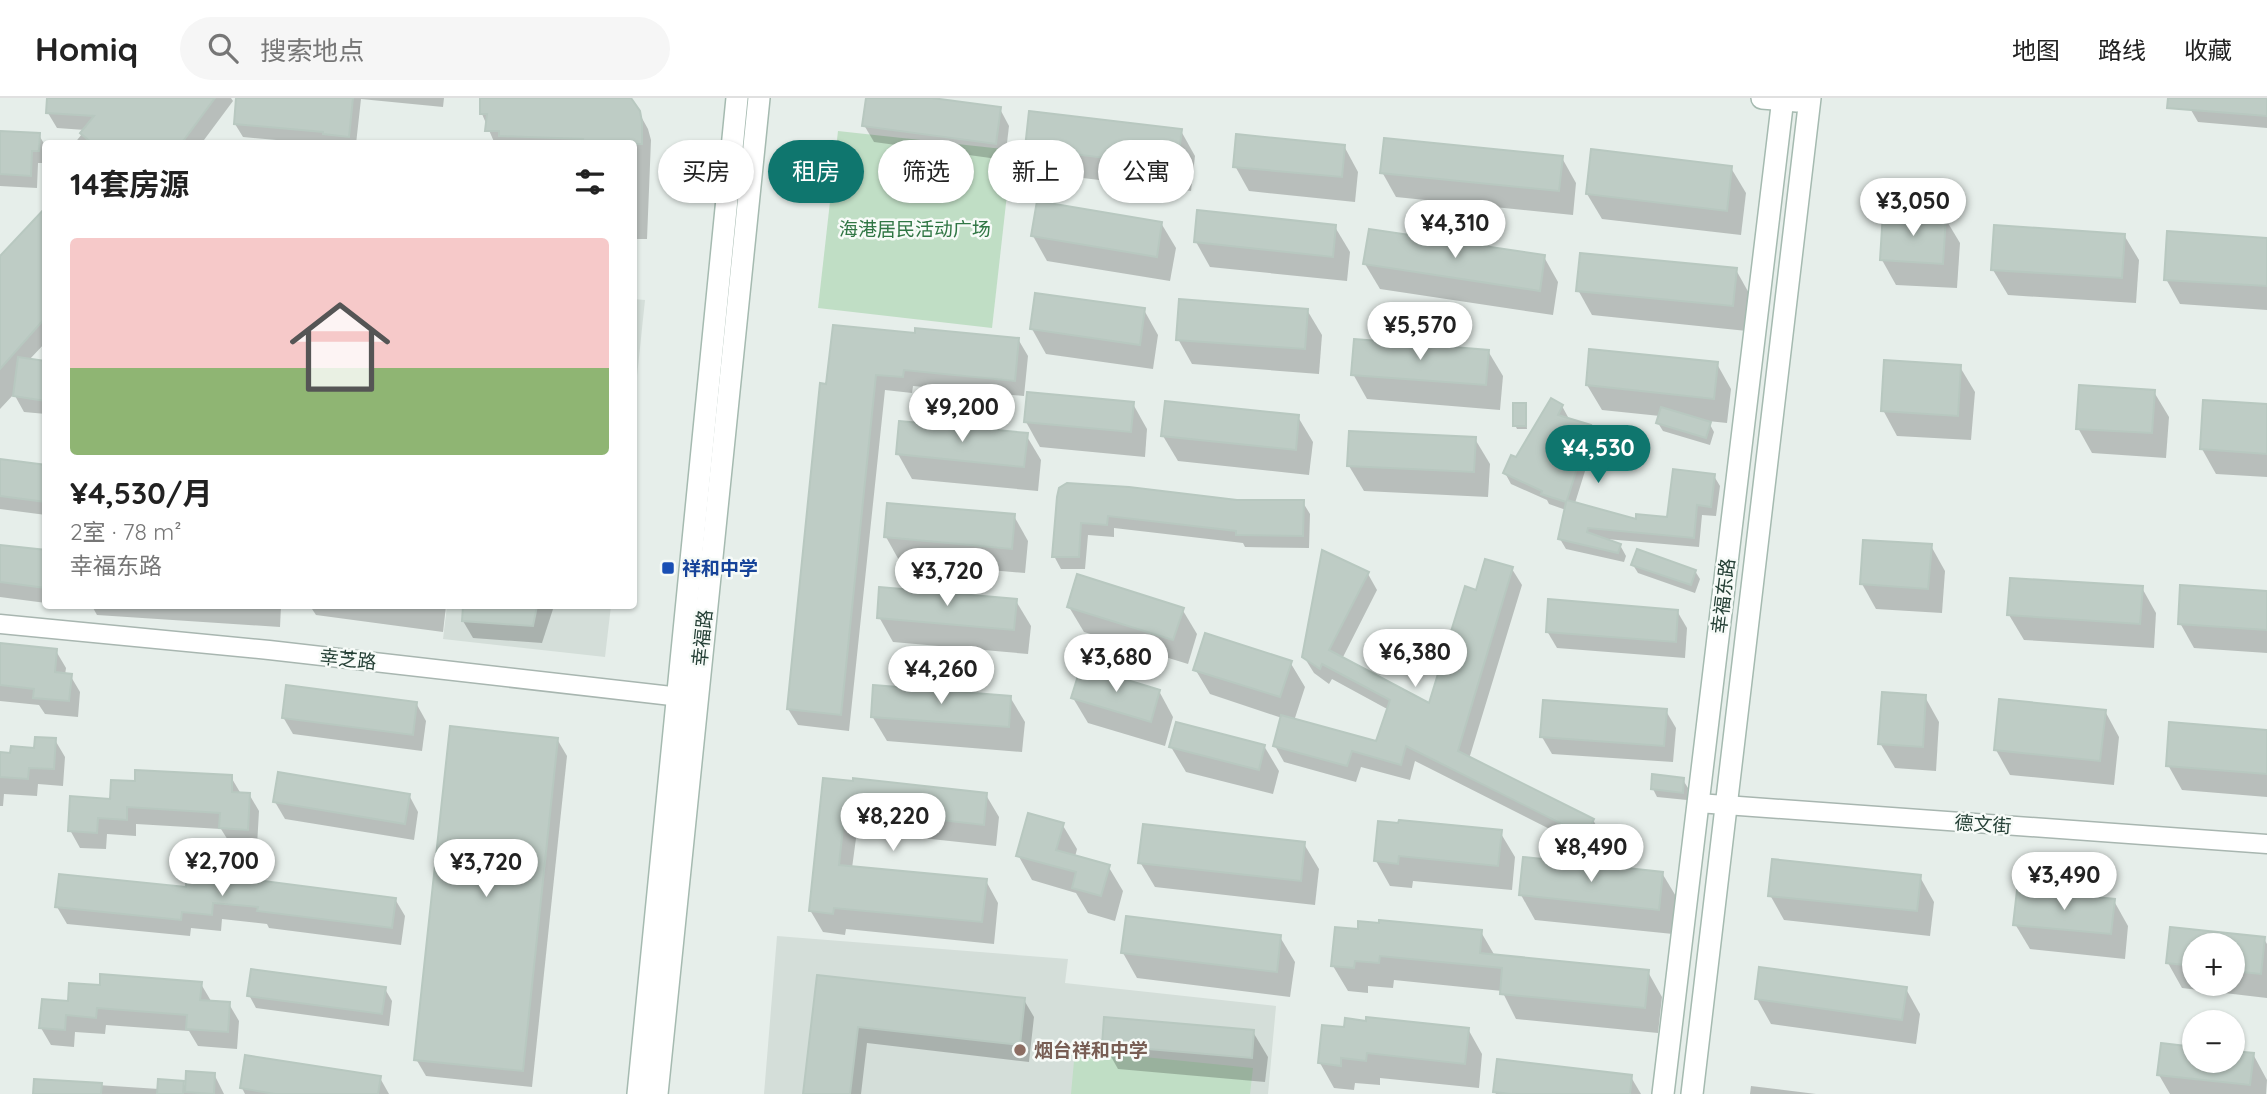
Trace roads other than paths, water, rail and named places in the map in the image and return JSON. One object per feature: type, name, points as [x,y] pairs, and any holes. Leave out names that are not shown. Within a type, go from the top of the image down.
[{"type":"street","name":"幸福路","points":[[657,1094],[686,697],[737,98]]},
{"type":"street","name":"幸福路","points":[[638,1094],[759,98]]},
{"type":"street","points":[[1776,99],[1810,100]]},
{"type":"street","name":"幸福东路","points":[[1663,1094],[1776,99]]},
{"type":"street","name":"幸福东路","points":[[1692,1094],[1810,100]]},
{"type":"street","name":"幸芝路","points":[[0,624],[269,650],[686,697]]},
{"type":"street","name":"德文街","points":[[1698,803],[2267,844]]},
{"type":"place","name":"祥和中学","points":[[668,568]]},
{"type":"place","name":"烟台祥和中学","points":[[1020,1050]]},
{"type":"park label","name":"海港居民活动广场","points":[[915,229]]}]
